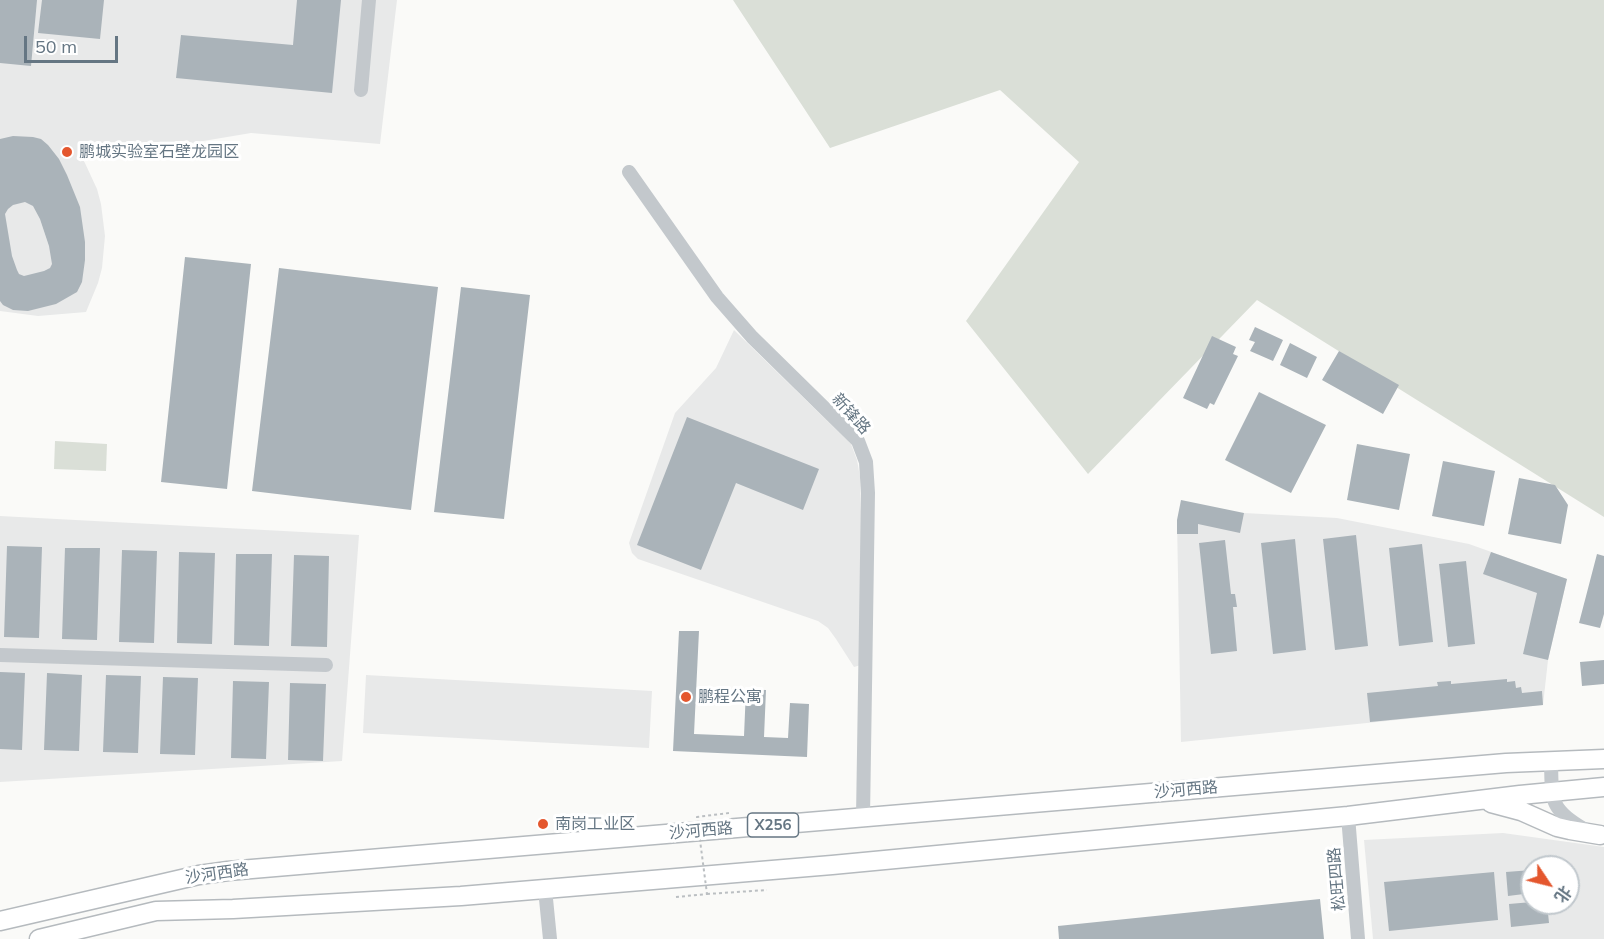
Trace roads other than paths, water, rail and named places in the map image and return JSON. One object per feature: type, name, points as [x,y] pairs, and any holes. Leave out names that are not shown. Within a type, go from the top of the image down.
[{"type":"main road","name":"X256","points":[[1551,762],[1604,759]]},
{"type":"main road","name":"沙河西路","points":[[0,921],[199,875],[228,871],[1494,764],[1551,762]]},
{"type":"main road","name":"沙河西路","points":[[39,939],[156,911],[279,907],[461,896],[844,864],[1348,816],[1604,787]]},
{"type":"main road","points":[[1472,801],[1503,805],[1557,827],[1602,835]]},
{"type":"main road","points":[[156,911],[172,881]]},
{"type":"street","points":[[361,90],[369,0]]},
{"type":"street","name":"新锋路","points":[[629,172],[717,297],[752,337],[858,441],[866,462],[868,493],[863,817]]},
{"type":"street","points":[[0,655],[326,665]]},
{"type":"street","points":[[1551,762],[1555,806],[1569,820],[1586,830],[1602,835]]},
{"type":"street","name":"松旺四路","points":[[1348,816],[1358,939]]},
{"type":"street","points":[[545,889],[550,939]]},
{"type":"place","name":"鹏城实验室石壁龙园区","points":[[67,152]]},
{"type":"place","name":"鹏程公寓","points":[[686,697]]},
{"type":"place","name":"南岗工业区","points":[[543,824]]}]
